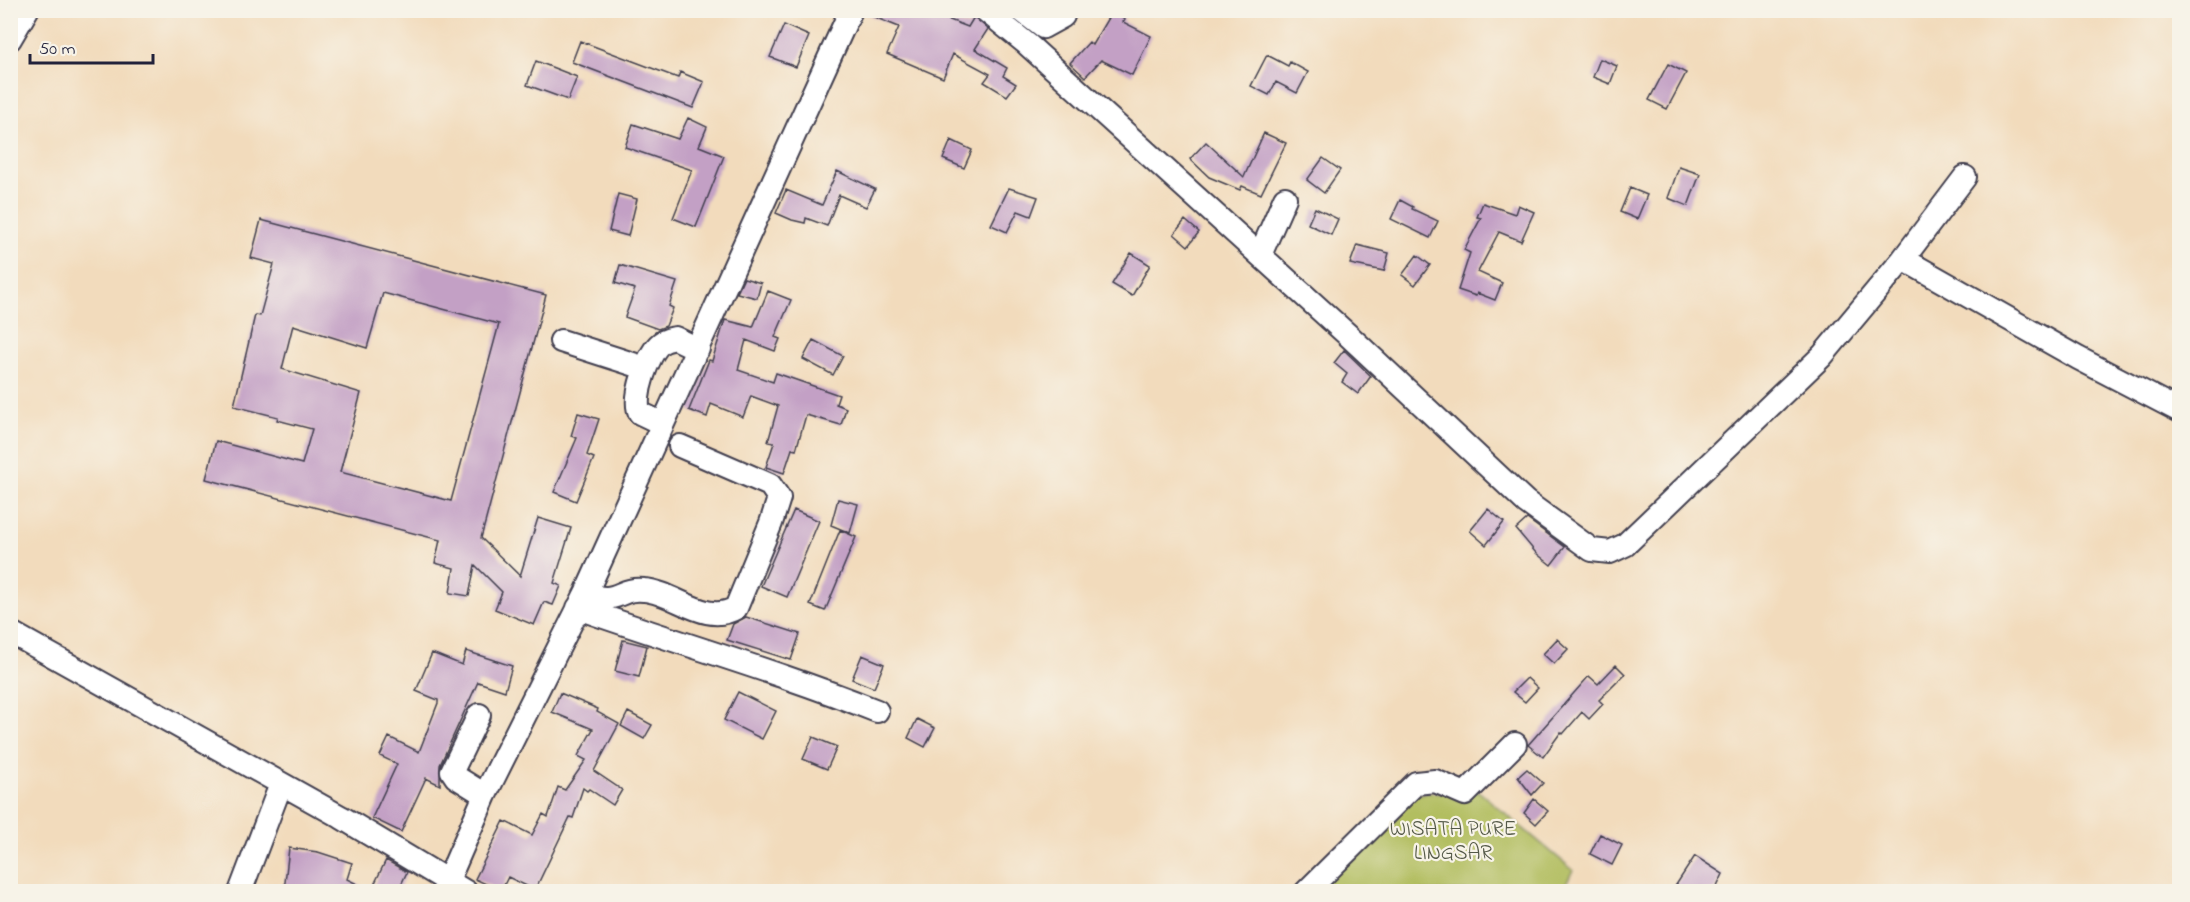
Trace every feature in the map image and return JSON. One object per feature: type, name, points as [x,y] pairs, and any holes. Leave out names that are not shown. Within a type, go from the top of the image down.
[{"type":"street","points":[[10,39],[27,10]]},
{"type":"street","points":[[10,632],[281,783],[452,888],[486,795],[582,601],[661,423],[698,348],[851,10]]},
{"type":"street","points":[[985,10],[1027,44],[1260,255],[1526,502],[1592,550],[1610,552],[1625,545],[1822,356],[1903,259],[1965,177]]},
{"type":"street","points":[[1021,10],[1043,27],[1063,16]]},
{"type":"street","points":[[1260,255],[1285,198]]},
{"type":"street","points":[[1903,259],[2078,358],[2180,411]]},
{"type":"street","points":[[661,423],[640,413],[636,405],[645,368],[661,343],[668,339],[681,339],[698,348]]},
{"type":"street","points":[[561,341],[645,368]]},
{"type":"street","points":[[582,601],[601,600],[644,589],[714,614],[727,613],[736,608],[779,498],[770,485],[680,446]]},
{"type":"street","points":[[582,601],[708,653],[809,684],[878,711]]},
{"type":"street","points":[[479,715],[452,771],[486,795]]},
{"type":"street","points":[[1306,891],[1416,783],[1435,781],[1465,794],[1515,744]]},
{"type":"street","points":[[240,891],[281,783]]},
{"type":"green space","name":"WISATA PURE LINGSAR","points":[[1477,790],[1573,870],[1562,891],[1315,892],[1413,794]]},
{"type":"building","points":[[864,10],[944,10],[942,17],[968,27],[974,17],[988,29],[975,49],[1007,68],[1003,76],[1016,84],[1007,96],[984,82],[990,74],[953,54],[943,78],[887,54],[899,27],[864,13]]},
{"type":"building","points":[[1112,11],[1125,19],[1123,22],[1151,36],[1132,75],[1101,60],[1085,77],[1070,63],[1089,42],[1092,45]]},
{"type":"building","points":[[784,25],[809,36],[796,67],[770,57]]},
{"type":"building","points":[[580,41],[678,78],[680,72],[704,82],[693,108],[572,62]]},
{"type":"building","points":[[1267,55],[1288,66],[1290,62],[1308,72],[1297,93],[1276,82],[1269,95],[1251,86]]},
{"type":"building","points":[[1600,59],[1617,66],[1610,84],[1593,77]]},
{"type":"building","points":[[536,61],[577,77],[568,100],[527,85]]},
{"type":"building","points":[[1668,64],[1686,73],[1667,109],[1649,100]]},
{"type":"building","points":[[688,118],[707,127],[699,146],[724,156],[696,227],[673,218],[692,170],[625,147],[633,124],[678,139]]},
{"type":"building","points":[[1264,133],[1286,143],[1261,194],[1242,186],[1240,190],[1209,177],[1190,159],[1206,142],[1244,177]]},
{"type":"building","points":[[951,140],[972,150],[964,168],[943,159]]},
{"type":"building","points":[[1323,158],[1340,170],[1324,193],[1307,180]]},
{"type":"building","points":[[1679,167],[1700,174],[1688,206],[1668,198]]},
{"type":"building","points":[[837,171],[875,189],[866,207],[839,195],[827,226],[806,218],[805,223],[792,220],[776,213],[786,190],[822,205]]},
{"type":"building","points":[[1009,188],[1038,197],[1031,216],[1018,211],[1007,232],[991,225]]},
{"type":"building","points":[[1630,188],[1647,195],[1637,219],[1620,212]]},
{"type":"building","points":[[618,194],[637,199],[628,236],[609,231]]},
{"type":"building","points":[[1400,200],[1413,207],[1412,209],[1438,221],[1430,238],[1391,219]]},
{"type":"building","points":[[1483,203],[1515,214],[1518,205],[1534,212],[1521,241],[1499,232],[1478,272],[1502,283],[1495,300],[1477,293],[1476,296],[1458,290],[1470,253],[1464,250],[1481,218],[1477,217]]},
{"type":"building","points":[[1315,208],[1338,219],[1331,235],[1308,224]]},
{"type":"building","points":[[261,220],[546,295],[481,538],[520,576],[538,518],[571,528],[554,583],[561,586],[553,605],[544,602],[534,625],[495,609],[502,592],[475,565],[469,596],[450,593],[454,568],[435,563],[440,540],[206,479],[216,441],[302,464],[312,429],[277,420],[278,417],[234,406],[255,315],[260,316],[274,264],[251,258]],"holes":[[[383,293],[499,324],[451,501],[340,472],[361,393],[282,369],[293,325],[367,348]]]},
{"type":"building","points":[[1185,220],[1199,232],[1188,246],[1174,234]]},
{"type":"building","points":[[1357,245],[1389,253],[1384,271],[1350,264]]},
{"type":"building","points":[[1131,253],[1150,265],[1132,296],[1112,284]]},
{"type":"building","points":[[1417,255],[1430,265],[1415,285],[1402,275]]},
{"type":"building","points":[[620,265],[677,282],[669,306],[673,308],[666,326],[658,329],[625,317],[635,289],[615,283]]},
{"type":"building","points":[[744,278],[761,283],[757,298],[737,293]]},
{"type":"building","points":[[768,291],[791,300],[775,337],[780,339],[775,351],[746,340],[738,370],[773,382],[776,373],[839,395],[836,404],[846,408],[841,425],[806,415],[796,450],[792,449],[784,473],[766,467],[774,443],[768,442],[778,406],[751,396],[743,417],[711,404],[707,417],[689,410],[709,360],[712,361],[725,320],[753,327]]},
{"type":"building","points":[[813,340],[843,356],[833,375],[803,359]]},
{"type":"building","points":[[1344,350],[1371,376],[1358,394],[1342,382],[1347,374],[1334,363]]},
{"type":"building","points":[[578,413],[599,419],[587,455],[594,458],[576,501],[554,492],[577,438],[571,436]]},
{"type":"building","points":[[838,499],[858,504],[850,533],[831,525]]},
{"type":"building","points":[[1488,509],[1504,522],[1486,545],[1470,531]]},
{"type":"building","points":[[794,510],[819,521],[787,597],[761,586]]},
{"type":"building","points":[[1527,519],[1565,547],[1551,565],[1536,553],[1516,529]]},
{"type":"building","points":[[840,530],[856,537],[825,611],[810,605]]},
{"type":"building","points":[[746,617],[800,634],[791,660],[727,640],[733,624]]},
{"type":"building","points":[[1557,639],[1568,649],[1554,664],[1543,654]]},
{"type":"building","points":[[623,640],[647,646],[639,677],[615,671]]},
{"type":"building","points":[[466,651],[512,666],[505,691],[478,682],[440,765],[440,785],[426,778],[401,832],[372,818],[397,764],[380,756],[389,737],[419,752],[438,703],[438,700],[416,691],[432,653],[462,665]]},
{"type":"building","points":[[862,655],[884,664],[874,688],[852,679]]},
{"type":"building","points":[[1616,665],[1625,674],[1599,700],[1603,704],[1589,719],[1582,712],[1563,734],[1561,732],[1543,757],[1528,745],[1589,676],[1598,684]]},
{"type":"building","points":[[1527,678],[1538,688],[1525,702],[1513,692]]},
{"type":"building","points":[[738,692],[776,711],[762,739],[724,720]]},
{"type":"building","points":[[560,693],[598,709],[597,712],[619,724],[594,771],[622,790],[613,805],[589,789],[587,791],[583,788],[573,818],[570,817],[535,890],[508,877],[501,891],[475,879],[504,821],[532,835],[543,814],[548,817],[558,787],[565,790],[586,760],[578,756],[593,729],[552,712]]},
{"type":"building","points":[[628,712],[652,725],[644,739],[621,726]]},
{"type":"building","points":[[917,719],[935,728],[925,747],[908,738]]},
{"type":"building","points":[[813,737],[837,747],[827,769],[803,759]]},
{"type":"building","points":[[1527,769],[1543,783],[1532,795],[1518,777]]},
{"type":"building","points":[[1534,799],[1548,811],[1536,824],[1524,813]]},
{"type":"building","points":[[1600,834],[1622,845],[1612,865],[1590,854]]},
{"type":"building","points":[[289,848],[318,852],[352,863],[347,879],[371,891],[284,891]]},
{"type":"building","points":[[1695,856],[1723,874],[1715,891],[1672,891]]},
{"type":"building","points":[[386,860],[407,872],[398,891],[371,891]]}]
